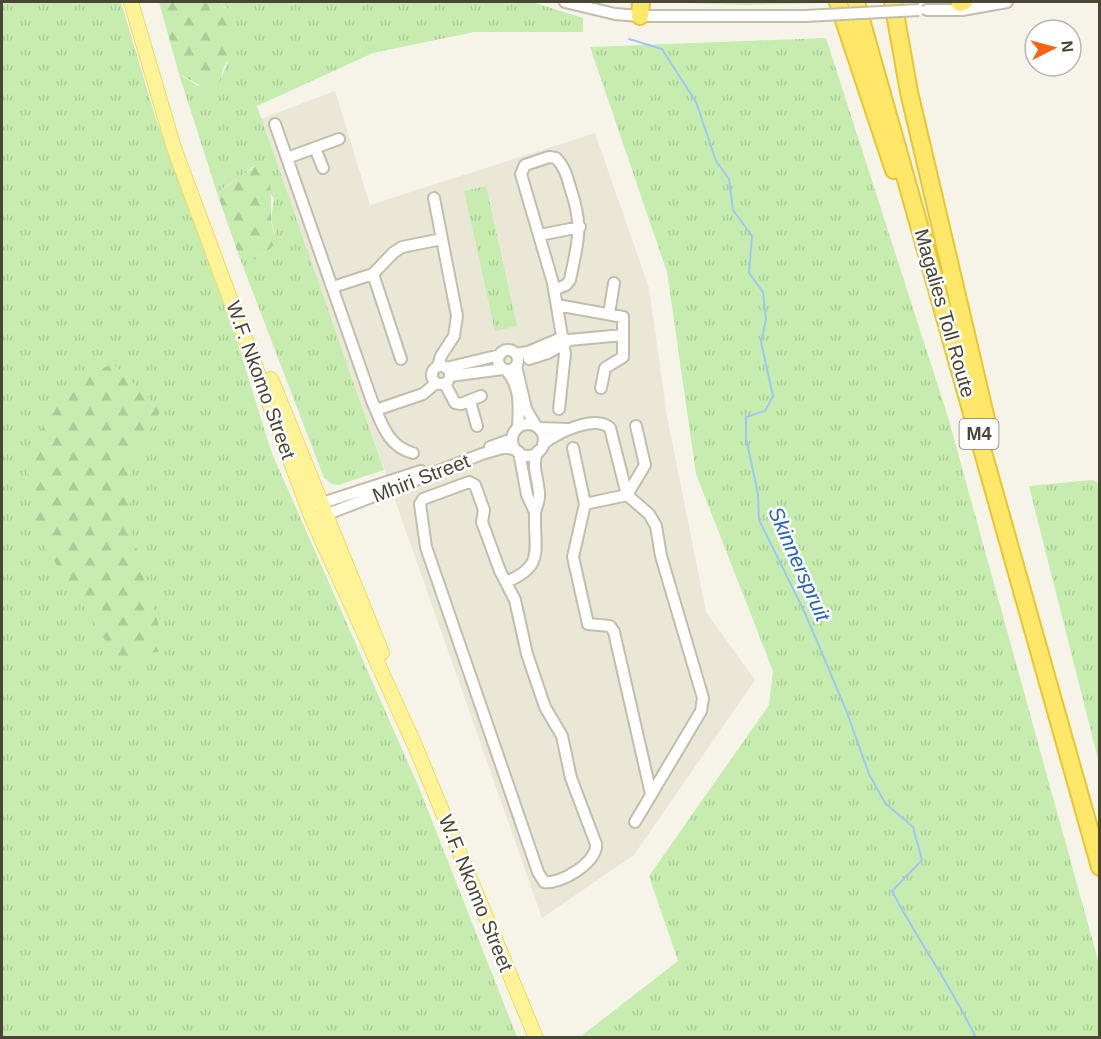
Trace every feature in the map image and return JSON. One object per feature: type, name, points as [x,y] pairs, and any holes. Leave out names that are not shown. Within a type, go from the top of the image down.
[{"type":"highway","points":[[838,2],[997,482]]},
{"type":"highway","name":"Magalies Toll Route","points":[[856,2],[1100,834]]},
{"type":"highway","name":"Magalies Toll Route","points":[[865,2],[1100,867]]},
{"type":"highway","points":[[893,2],[909,92],[997,482]]},
{"type":"main road","name":"W.F. Nkomo Street","points":[[131,2],[174,148],[317,511],[536,1038]]},
{"type":"main road","name":"W.F. Nkomo Street","points":[[136,2],[177,142],[317,511]]},
{"type":"street","points":[[565,2],[615,14],[640,9],[805,16],[962,10],[1006,2]]},
{"type":"street","points":[[923,10],[964,2]]},
{"type":"street","points":[[275,124],[376,410],[390,439],[398,447],[413,453]]},
{"type":"street","points":[[287,158],[339,140]]},
{"type":"street","points":[[315,148],[323,168]]},
{"type":"street","points":[[554,290],[566,285],[570,280],[580,216],[565,170],[556,158],[549,157],[525,165],[520,174],[540,235],[564,341],[565,354],[559,409]]},
{"type":"street","points":[[434,198],[457,316],[454,336],[441,356],[443,375],[455,404],[481,396]]},
{"type":"street","points":[[540,235],[580,227]]},
{"type":"street","points":[[333,287],[373,274],[397,250],[442,239]]},
{"type":"street","points":[[373,274],[401,359]]},
{"type":"street","points":[[609,314],[614,283]]},
{"type":"street","points":[[557,305],[623,317],[623,357],[605,368],[602,388]]},
{"type":"street","points":[[476,366],[512,364],[564,341],[622,335]]},
{"type":"street","points":[[376,410],[423,394],[443,375],[476,366],[508,350],[526,409],[543,436],[534,462],[539,496],[534,510]]},
{"type":"street","points":[[500,355],[499,364],[512,364]]},
{"type":"street","points":[[512,364],[519,399],[518,427],[512,439],[518,451],[524,481]]},
{"type":"street","points":[[470,401],[477,426]]},
{"type":"street","points":[[518,427],[527,424],[569,429],[598,422],[610,428],[627,495],[649,514],[656,526],[661,556],[702,698],[701,711],[635,822]]},
{"type":"street","points":[[585,504],[627,495],[645,465],[636,426]]},
{"type":"street","points":[[518,451],[526,455],[569,429]]},
{"type":"street","name":"Mhiri Street","points":[[317,511],[512,439]]},
{"type":"street","name":"Mhiri Street","points":[[317,511],[499,449],[508,447],[518,451]]},
{"type":"street","points":[[573,448],[585,504],[573,557],[580,590],[588,624],[610,626],[614,632],[651,794]]},
{"type":"street","points":[[499,449],[516,462],[534,510],[535,547],[532,567],[527,573],[506,582]]},
{"type":"street","points":[[469,482],[475,485],[484,510],[482,522],[506,582],[520,614],[528,654],[541,696],[562,736],[571,778],[597,850],[591,859],[560,880],[549,883],[544,882],[538,872],[427,554],[420,504],[423,499],[469,482]]},
{"type":"shaded area","points":[[335,91],[370,205],[595,133],[649,288],[667,416],[706,612],[755,680],[634,855],[542,918],[261,119]]},
{"type":"green space","points":[[2,2],[121,2],[155,116],[237,341],[271,451],[420,790],[517,1037],[2,1037]]},
{"type":"green space","points":[[159,2],[219,2],[232,13],[233,22],[229,38],[231,56],[223,68],[221,80],[215,87],[207,89],[179,74]]},
{"type":"green space","points":[[219,2],[532,2],[583,18],[583,32],[474,32],[373,53],[257,106],[384,470],[338,485],[324,478],[239,256],[254,260],[271,248],[275,234],[271,219],[274,199],[254,166],[217,193],[179,74],[198,86],[221,80],[230,56],[231,18],[225,6]]},
{"type":"green space","points":[[658,2],[830,2],[830,3],[745,5]]},
{"type":"green space","points":[[826,38],[948,417],[1099,964],[1099,1037],[580,1037],[678,961],[649,876],[769,705],[773,671],[696,474],[667,272],[590,47]]},
{"type":"green space","points":[[257,165],[270,183],[271,221],[276,241],[271,248],[254,260],[239,256],[217,193]]},
{"type":"green space","points":[[486,186],[517,326],[495,331],[464,191]]},
{"type":"green space","points":[[112,363],[161,410],[131,464],[129,523],[166,650],[118,660],[36,533],[26,462],[57,397]]},
{"type":"green space","points":[[1093,480],[1100,484],[1099,763],[1029,486]]},
{"type":"waterway","name":"Skinnerspruit","points":[[629,39],[662,49],[696,102],[716,161],[729,179],[733,210],[752,236],[749,273],[763,292],[766,320],[761,342],[773,396],[765,411],[746,417],[746,438],[758,494],[759,520],[805,613],[846,710],[869,774],[885,803],[913,827],[922,860],[892,891],[976,1038]]}]
